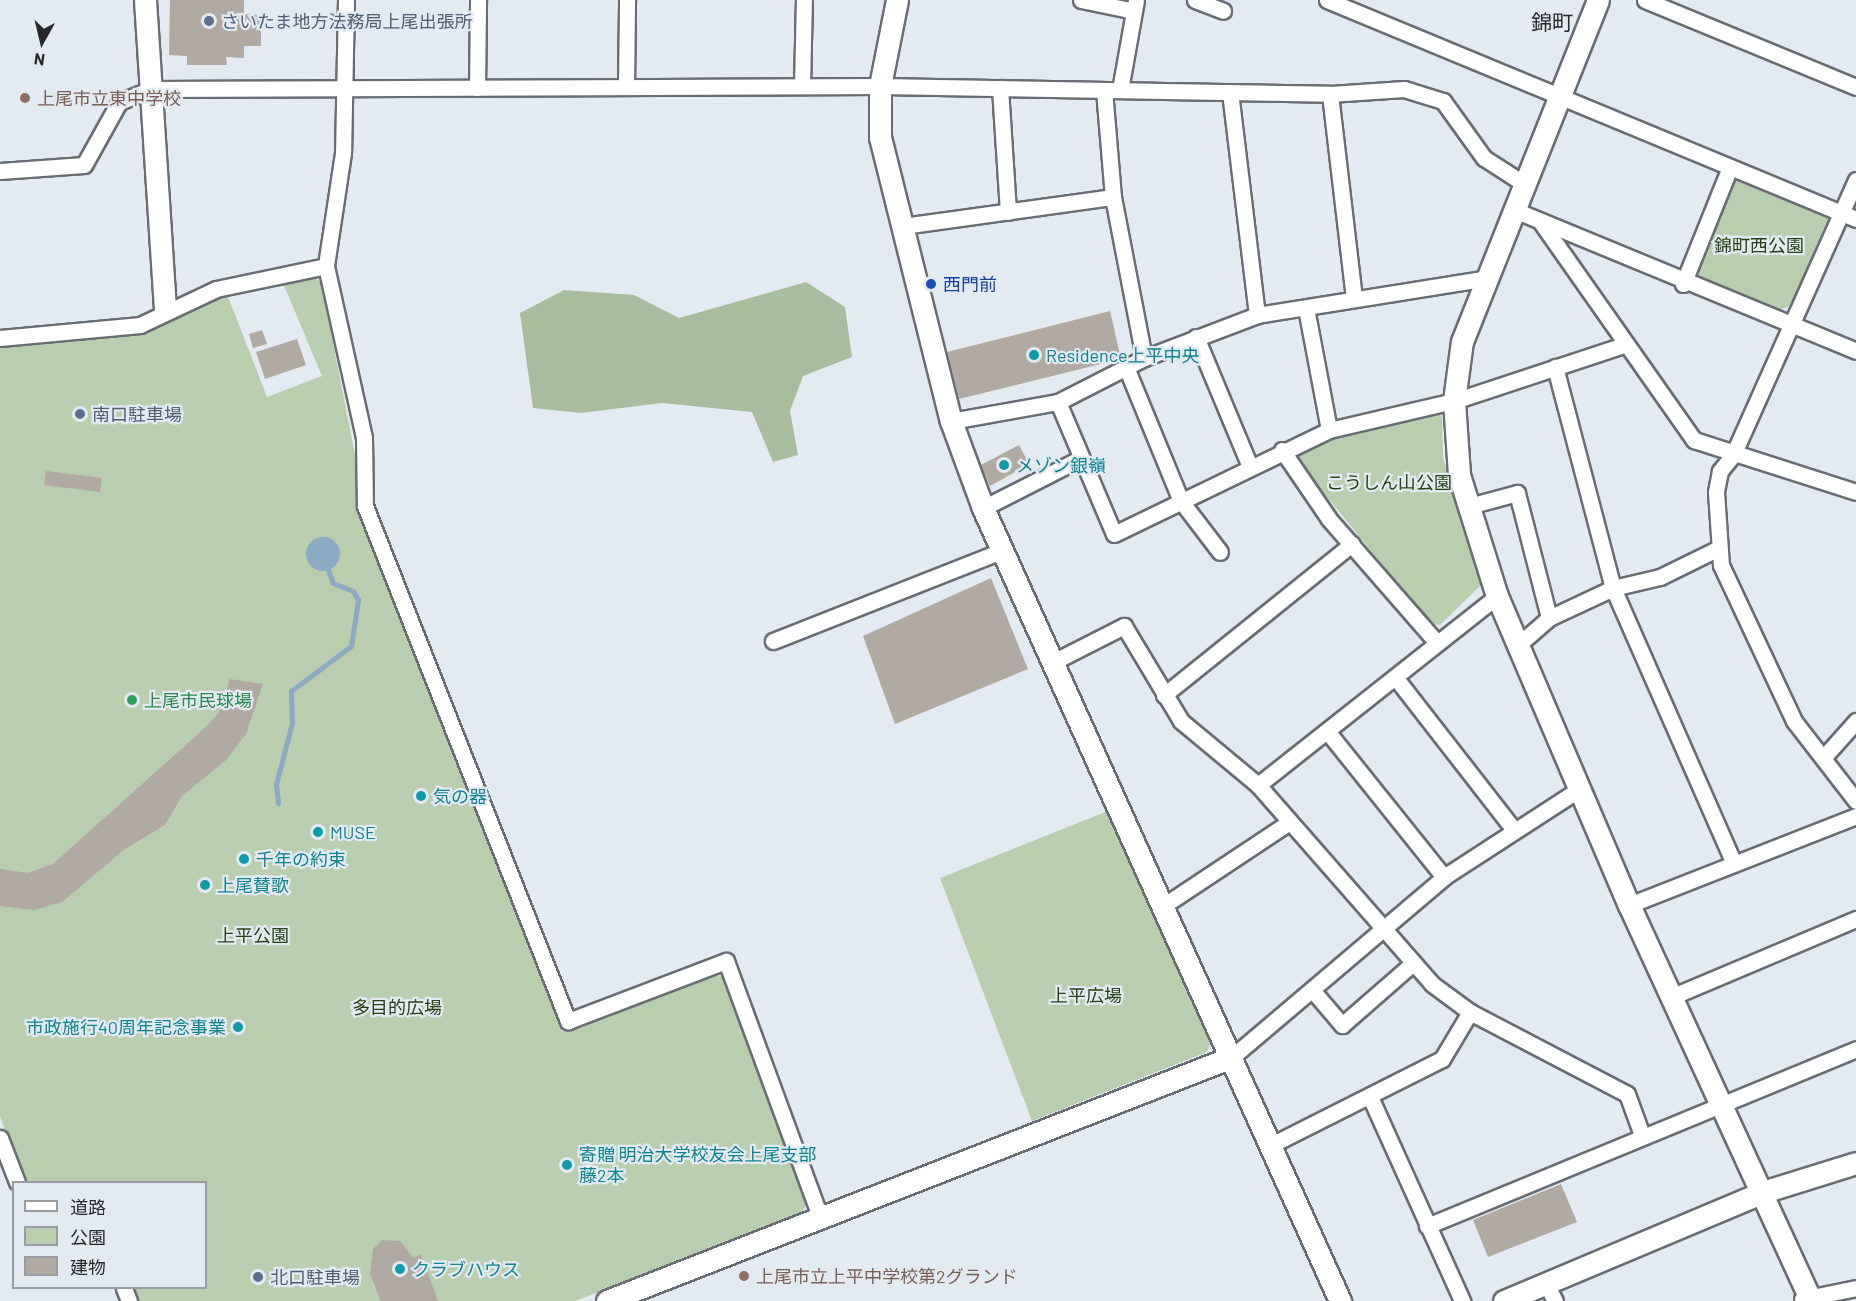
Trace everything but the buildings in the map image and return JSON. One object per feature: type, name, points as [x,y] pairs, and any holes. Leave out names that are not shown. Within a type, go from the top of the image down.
[{"type":"street","points":[[145,0],[165,309]]},
{"type":"street","points":[[346,0],[344,153],[326,266],[364,438],[366,506],[568,1021],[726,961],[820,1217]]},
{"type":"street","points":[[477,88],[478,0]]},
{"type":"street","points":[[626,87],[627,0]]},
{"type":"street","points":[[802,86],[804,0]]},
{"type":"street","points":[[897,0],[880,86],[880,137],[951,421],[983,508],[1002,551],[1340,1301]]},
{"type":"street","points":[[1081,0],[1135,6],[1120,90]]},
{"type":"street","points":[[1195,0],[1223,11]]},
{"type":"street","points":[[1327,0],[1849,217]]},
{"type":"street","points":[[1598,0],[1483,279],[1462,341],[1454,401],[1459,475],[1497,596],[1581,788],[1629,905],[1763,1192],[1806,1299],[1856,1288]]},
{"type":"street","points":[[1645,0],[1856,87]]},
{"type":"street","points":[[0,171],[84,165],[119,102],[152,89],[880,86],[1330,94],[1404,89],[1443,101],[1484,158],[1523,183]]},
{"type":"street","points":[[1000,88],[1008,212]]},
{"type":"street","points":[[1104,90],[1113,197],[1144,358]]},
{"type":"street","points":[[1230,92],[1257,315]]},
{"type":"street","points":[[1330,94],[1354,299]]},
{"type":"street","points":[[1683,284],[1730,167]]},
{"type":"street","points":[[1856,180],[1849,217],[1791,327],[1733,454],[1720,471],[1716,492],[1721,565],[1794,721],[1856,801]]},
{"type":"street","points":[[903,226],[1113,197]]},
{"type":"street","points":[[1512,209],[1683,284],[1856,351]]},
{"type":"street","points":[[1540,221],[1623,345],[1694,440],[1856,492]]},
{"type":"street","points":[[0,338],[141,325],[165,309],[216,289],[326,266]]},
{"type":"street","points":[[951,421],[1058,402],[1144,358],[1257,315],[1483,279]]},
{"type":"street","points":[[1306,308],[1329,430]]},
{"type":"street","points":[[1196,337],[1250,467]]},
{"type":"street","points":[[1058,402],[1114,534],[1282,450],[1329,430],[1454,401],[1623,345]]},
{"type":"street","points":[[1126,367],[1181,501],[1220,552]]},
{"type":"street","points":[[1555,367],[1613,588],[1734,863]]},
{"type":"street","points":[[1282,450],[1352,544],[1437,643]]},
{"type":"street","points":[[983,508],[1081,458]]},
{"type":"street","points":[[1468,506],[1517,493],[1549,618]]},
{"type":"street","points":[[1164,695],[1352,544]]},
{"type":"street","points":[[1518,645],[1549,618],[1613,588],[1660,578],[1719,548]]},
{"type":"street","points":[[773,641],[1002,551]]},
{"type":"street","points":[[1258,785],[1497,596]]},
{"type":"street","points":[[1053,662],[1124,626],[1181,721],[1258,785],[1288,823],[1412,964],[1470,1012],[1627,1095],[1642,1135]]},
{"type":"street","points":[[1395,676],[1514,830]]},
{"type":"street","points":[[1823,758],[1856,721]]},
{"type":"street","points":[[1327,731],[1444,878]]},
{"type":"street","points":[[607,1301],[1232,1057],[1313,991],[1444,878],[1581,788]]},
{"type":"street","points":[[1629,905],[1856,816]]},
{"type":"street","points":[[1163,906],[1288,823]]},
{"type":"street","points":[[1671,997],[1856,919]]},
{"type":"street","points":[[1313,991],[1342,1025],[1412,964]]},
{"type":"street","points":[[1271,1145],[1371,1099],[1442,1059],[1470,1012]]},
{"type":"street","points":[[1427,1226],[1642,1135],[1856,1049]]},
{"type":"street","points":[[1371,1099],[1462,1301]]},
{"type":"street","points":[[0,1138],[17,1181]]},
{"type":"street","points":[[1504,1301],[1551,1293],[1763,1192],[1856,1163]]},
{"type":"green space","name":"錦町西公園","points":[[1736,177],[1825,211],[1828,219],[1790,306],[1779,310],[1696,277],[1693,269],[1729,181]]},
{"type":"green space","name":"上平公園","points":[[312,276],[321,282],[358,470],[462,772],[562,1032],[712,975],[723,977],[807,1202],[802,1214],[575,1301],[138,1301],[133,1289],[207,1289],[207,1181],[26,1181],[0,1117],[0,344],[142,333],[227,294],[267,397],[322,376],[283,283]]},
{"type":"green space","points":[[806,282],[845,307],[852,357],[803,376],[790,411],[798,455],[773,462],[752,412],[662,403],[581,413],[533,408],[520,313],[564,290],[634,295],[679,318]]},
{"type":"green space","name":"こうしん山公園","points":[[1435,411],[1442,417],[1443,457],[1481,585],[1440,625],[1431,624],[1296,459],[1297,449],[1333,434]]},
{"type":"green space","name":"上平広場","points":[[1108,811],[1211,1042],[1207,1052],[1032,1121],[940,878]]},
{"type":"water","points":[[323,537],[335,542],[340,554],[335,566],[323,571],[311,566],[306,554],[311,542]]},
{"type":"waterway","points":[[278,803],[276,784],[292,723],[291,691],[351,646],[358,600],[353,591],[333,583],[328,570]]},
{"type":"place","name":"さいたま地方法務局上尾出張所","points":[[209,21]]},
{"type":"place","name":"上尾市立東中学校","points":[[25,98]]},
{"type":"place","name":"西門前","points":[[931,284]]},
{"type":"place","name":"Residence上平中央","points":[[1034,355]]},
{"type":"place","name":"南口駐車場","points":[[80,414]]},
{"type":"place","name":"メゾン銀嶺","points":[[1004,465]]},
{"type":"place","name":"上尾市民球場","points":[[132,700]]},
{"type":"place","name":"気の器","points":[[421,796]]},
{"type":"place","name":"MUSE","points":[[318,832]]},
{"type":"place","name":"千年の約束","points":[[244,859]]},
{"type":"place","name":"上尾賛歌","points":[[205,885]]},
{"type":"place","name":"市政施行40周年記念事業","points":[[238,1027]]},
{"type":"place","name":"寄贈 明治大学校友会上尾支部 藤2本","points":[[567,1165]]},
{"type":"place","name":"クラブハウス","points":[[400,1269]]},
{"type":"place","name":"上尾市立上平中学校第2グランド","points":[[744,1276]]},
{"type":"place","name":"北口駐車場","points":[[258,1277]]},
{"type":"district","name":"錦町","points":[[1552,22]]},
{"type":"park label","name":"多目的広場","points":[[397,1007]]}]
